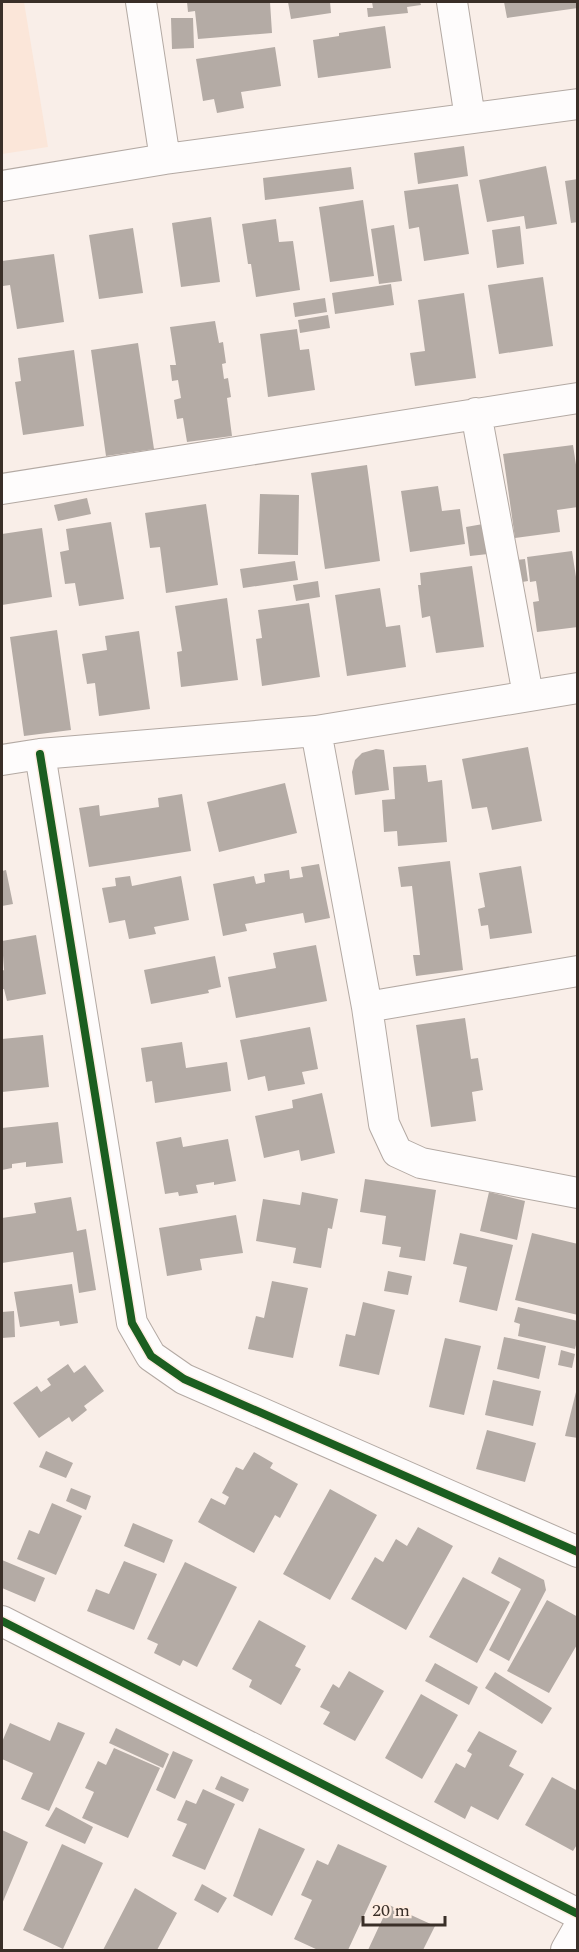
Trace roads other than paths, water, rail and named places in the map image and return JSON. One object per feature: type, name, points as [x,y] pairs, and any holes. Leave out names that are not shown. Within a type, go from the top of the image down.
[{"type":"street","points":[[141,2],[165,159]]},
{"type":"street","points":[[452,2],[470,118]]},
{"type":"street","points":[[2,186],[165,159],[578,104]]},
{"type":"street","points":[[2,489],[578,398]]},
{"type":"street","points":[[476,413],[528,695]]},
{"type":"street","points":[[2,760],[40,754],[316,731],[578,688]]},
{"type":"street","points":[[316,731],[368,1006],[384,1124],[397,1152],[420,1163],[578,1193]]},
{"type":"street","points":[[40,754],[132,1323],[151,1356],[184,1379],[578,1552]]},
{"type":"street","points":[[368,1006],[578,972]]},
{"type":"street","points":[[2,1621],[578,1914]]},
{"type":"street","points":[[566,1950],[578,1929]]}]
